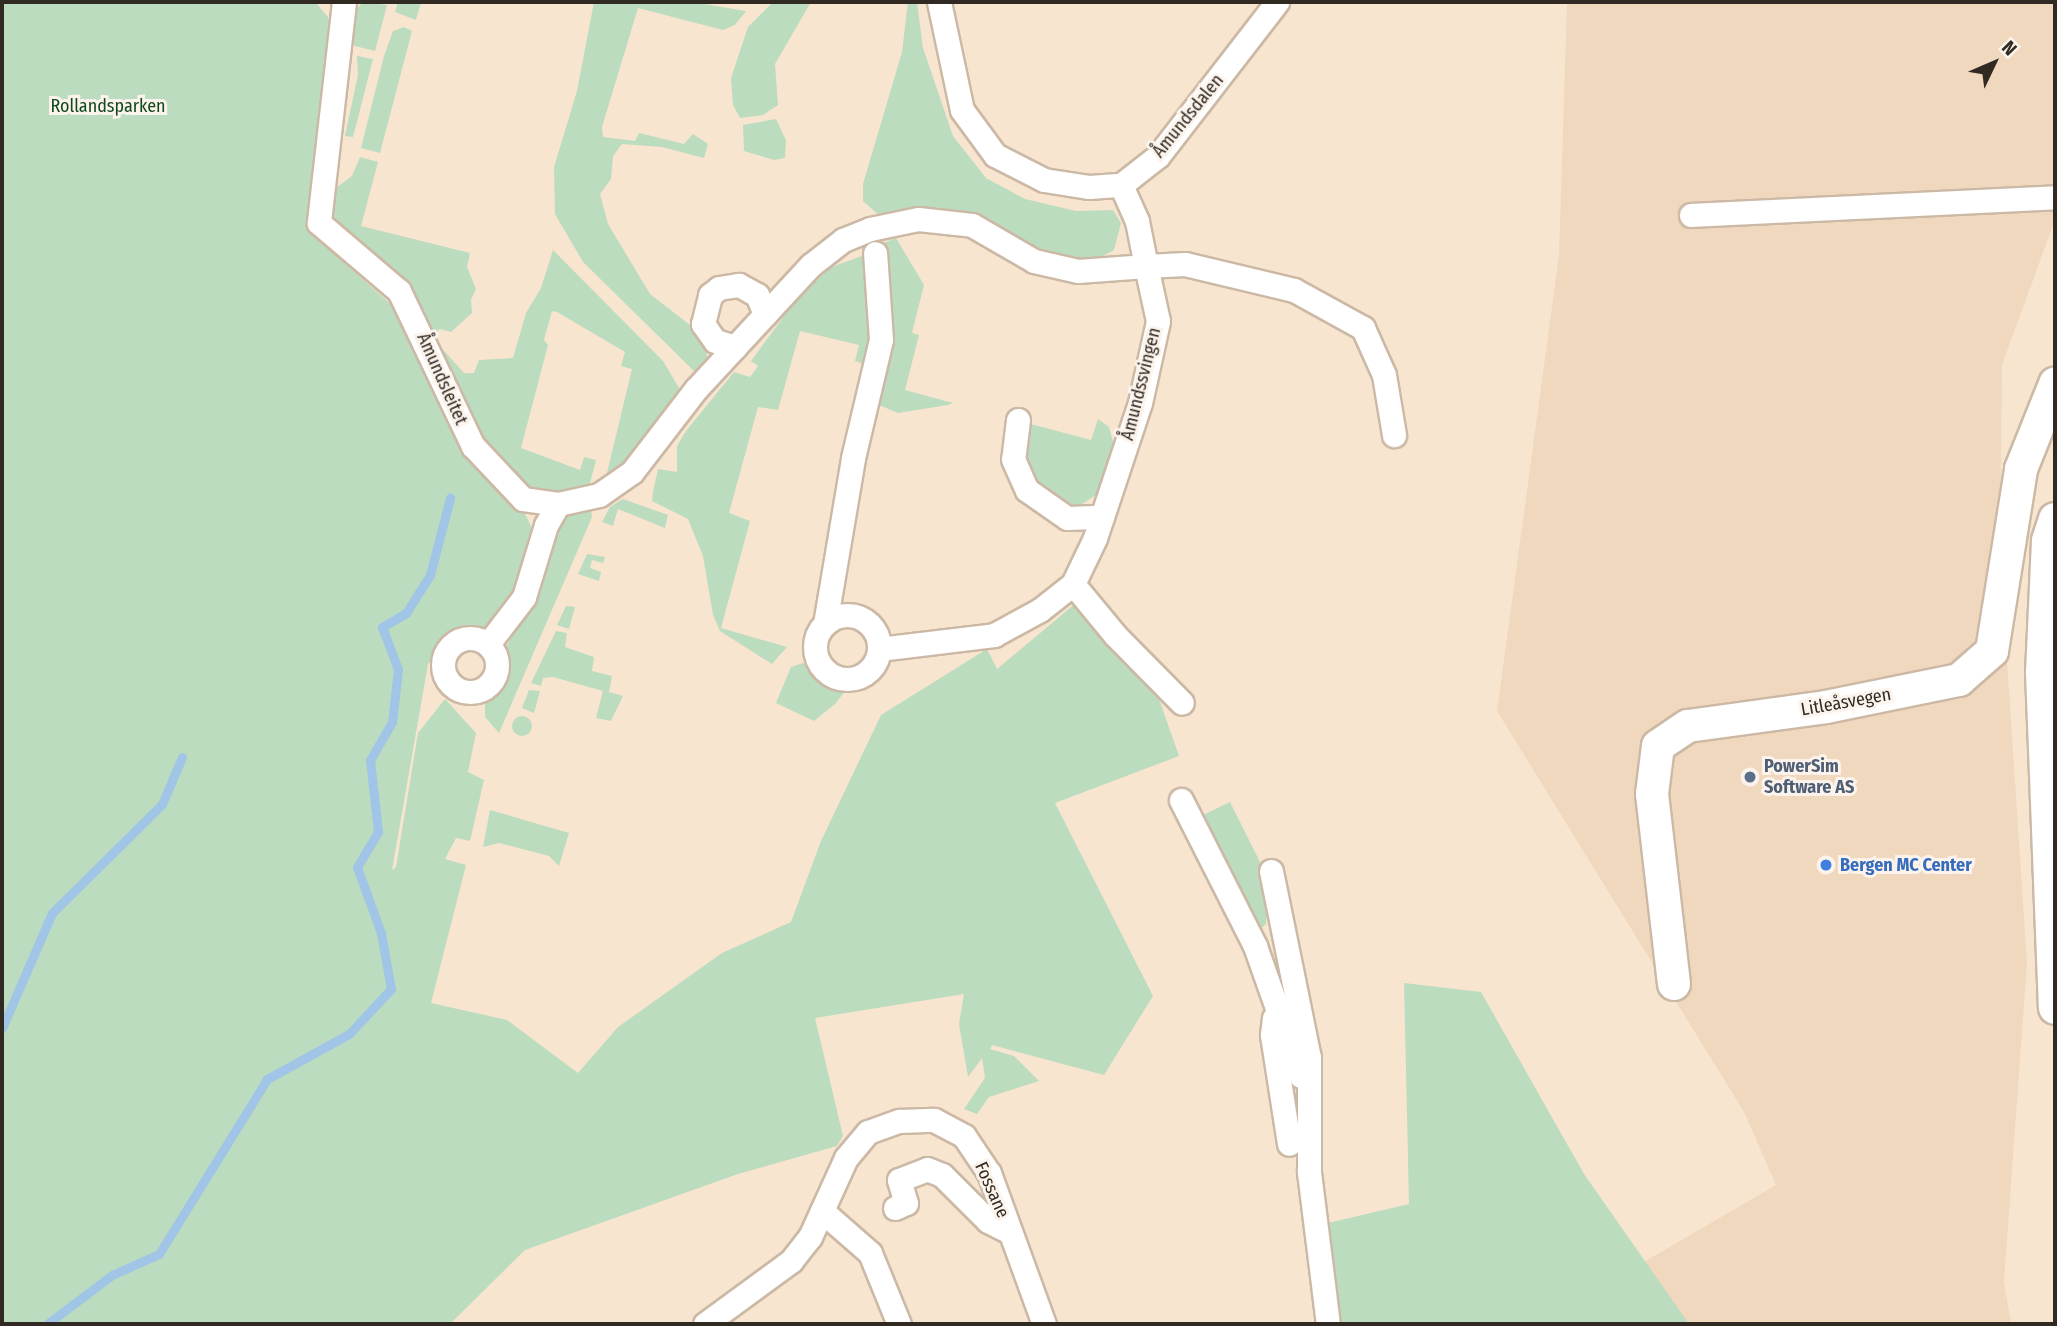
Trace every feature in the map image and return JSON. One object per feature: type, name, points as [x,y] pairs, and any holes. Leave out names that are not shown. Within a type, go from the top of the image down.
[{"type":"street","name":"Åmundsleitet","points":[[344,2],[319,223],[399,291],[473,446],[498,478],[523,499],[558,504],[599,495],[632,472],[735,347],[811,265],[844,240],[870,229],[918,219],[972,225],[1034,261],[1078,271],[1146,266]]},
{"type":"street","points":[[939,2],[962,110],[995,155],[1044,180],[1089,187],[1121,185],[1137,221],[1146,266],[1185,264],[1294,290],[1363,328],[1384,374],[1394,435]]},
{"type":"street","name":"Åmundsdalen","points":[[1121,185],[1158,156],[1186,124],[1276,2]]},
{"type":"street","points":[[1691,215],[2055,197]]},
{"type":"street","points":[[825,624],[845,615],[865,621],[878,638],[879,649],[864,674],[835,677],[816,654],[817,636],[825,624],[852,458],[881,340],[875,253]]},
{"type":"street","name":"Åmundssvingen","points":[[879,649],[994,635],[1040,610],[1073,584],[1102,517],[1140,402],[1158,321],[1146,266]]},
{"type":"street","points":[[735,347],[715,341],[704,324],[710,295],[719,288],[739,285],[757,295],[765,314]]},
{"type":"street","name":"Litleåsvegen","points":[[1674,984],[1652,794],[1658,746],[1688,726],[1826,707],[1959,680],[1967,673],[1992,650],[2021,469],[2055,384]]},
{"type":"street","points":[[1018,420],[1013,458],[1027,490],[1067,518],[1102,517]]},
{"type":"street","points":[[488,644],[524,597],[546,526],[558,504]]},
{"type":"street","points":[[2055,519],[2048,541],[2042,672],[2055,1008]]},
{"type":"street","points":[[1073,584],[1115,635],[1182,703]]},
{"type":"street","points":[[1181,800],[1255,946],[1307,1092]]},
{"type":"street","points":[[1271,871],[1309,1057],[1309,1172],[1328,1324]]},
{"type":"street","points":[[1275,1004],[1272,1035],[1289,1144]]},
{"type":"street","name":"Fossane","points":[[705,1324],[791,1261],[810,1237],[846,1158],[868,1132],[899,1121],[934,1119],[964,1136],[989,1173],[1044,1324]]},
{"type":"street","name":"Fossane","points":[[895,1208],[906,1203],[900,1180],[927,1170],[942,1175],[988,1222],[1010,1231]]},
{"type":"street","points":[[822,1211],[870,1253],[899,1324]]},
{"type":"shaded area","points":[[1567,2],[2055,2],[2055,220],[2002,365],[2000,554],[2027,963],[2004,1282],[2011,1324],[1649,1324],[1637,1266],[1776,1185],[1744,1112],[1497,711],[1559,255]]},
{"type":"green space","name":"Rollandsparken","points":[[2,2],[315,2],[328,17],[331,29],[319,223],[325,246],[403,315],[452,424],[484,478],[525,514],[534,532],[529,569],[490,625],[450,642],[428,664],[392,870],[396,867],[418,733],[445,699],[476,733],[468,772],[484,780],[470,841],[456,838],[445,859],[466,865],[431,1003],[507,1020],[578,1073],[618,1027],[722,953],[791,922],[821,841],[881,715],[987,649],[997,669],[1076,603],[1150,673],[1179,756],[1055,803],[1153,996],[1104,1075],[992,1045],[990,1049],[1014,1056],[1039,1081],[989,1097],[977,1114],[964,1109],[985,1078],[982,1058],[968,1077],[959,1024],[964,994],[815,1018],[843,1136],[837,1146],[738,1174],[525,1250],[450,1324],[2,1324]]},
{"type":"green space","points":[[364,2],[387,5],[375,51],[355,46],[348,38],[358,7]]},
{"type":"green space","points":[[398,2],[421,2],[416,20],[395,12]]},
{"type":"green space","points":[[594,2],[692,2],[746,11],[735,25],[723,30],[638,8],[602,127],[603,137],[635,141],[639,133],[684,144],[693,134],[708,144],[704,158],[662,147],[622,144],[613,156],[611,179],[600,194],[608,224],[650,294],[690,325],[704,346],[709,362],[694,371],[583,262],[555,214],[554,167],[577,91]]},
{"type":"green space","points":[[773,2],[811,2],[775,64],[778,105],[763,115],[740,118],[733,105],[731,78],[748,27]]},
{"type":"green space","points":[[908,2],[917,2],[923,48],[953,136],[986,178],[1025,199],[1076,211],[1113,210],[1121,223],[1114,250],[1094,261],[1054,260],[1029,248],[880,216],[863,201],[863,184],[902,52]]},
{"type":"green space","points":[[404,27],[412,31],[380,153],[361,148],[384,56],[393,31]]},
{"type":"green space","points":[[357,56],[373,59],[353,137],[345,136],[358,75]]},
{"type":"green space","points":[[776,119],[786,140],[785,158],[774,160],[744,151],[743,125]]},
{"type":"green space","points":[[360,157],[378,162],[361,226],[470,253],[467,267],[476,289],[471,300],[472,313],[451,332],[439,329],[435,341],[464,373],[474,373],[479,360],[513,358],[526,313],[541,288],[553,250],[663,361],[682,393],[621,473],[606,477],[632,369],[621,366],[625,352],[557,312],[552,311],[544,340],[548,345],[521,448],[580,470],[584,457],[596,460],[588,491],[569,496],[527,491],[480,442],[434,341],[339,234],[333,219],[333,190],[352,176]]},
{"type":"green space","points":[[896,238],[924,285],[912,333],[919,335],[905,390],[953,403],[898,413],[872,402],[878,245]]},
{"type":"green space","points":[[867,254],[870,366],[855,361],[859,345],[800,331],[778,410],[758,407],[729,513],[750,521],[721,628],[787,647],[772,664],[720,631],[713,615],[703,556],[688,519],[652,501],[658,469],[677,472],[677,446],[686,431],[734,372],[750,377],[758,366],[751,361],[801,293],[832,267]]},
{"type":"green space","points":[[1098,419],[1109,427],[1113,442],[1096,495],[1079,506],[1068,505],[1032,484],[1023,455],[1027,423],[1091,440]]},
{"type":"green space","points":[[623,499],[668,515],[665,528],[618,509],[613,526],[602,522],[610,507]]},
{"type":"green space","points":[[591,507],[592,517],[499,733],[485,717],[485,699],[511,637],[540,593],[544,567],[566,517]]},
{"type":"green space","points":[[587,554],[605,557],[603,563],[592,560],[590,568],[601,572],[599,581],[578,574]]},
{"type":"green space","points":[[566,606],[575,607],[569,629],[557,625]]},
{"type":"green space","points":[[556,631],[567,633],[565,647],[594,657],[592,671],[612,676],[609,692],[623,696],[611,721],[596,718],[603,691],[553,677],[543,678],[541,686],[531,683]]},
{"type":"green space","points":[[803,663],[829,679],[854,680],[835,704],[814,721],[776,703],[791,667]]},
{"type":"green space","points":[[529,690],[540,691],[534,713],[522,708]]},
{"type":"green space","points":[[522,716],[529,719],[532,726],[529,733],[522,736],[515,733],[512,726],[515,719]]},
{"type":"green space","points":[[1230,802],[1269,880],[1266,924],[1256,933],[1199,817]]},
{"type":"green space","points":[[490,810],[569,833],[559,866],[549,856],[499,843],[483,847]]},
{"type":"green space","points":[[1404,983],[1481,992],[1584,1174],[1689,1324],[1327,1324],[1315,1226],[1409,1204]]},
{"type":"waterway","points":[[47,1324],[112,1275],[159,1254],[267,1079],[349,1034],[391,989],[381,933],[357,867],[378,832],[370,760],[392,722],[398,669],[382,627],[406,613],[430,575],[450,498]]},
{"type":"waterway","points":[[2,1028],[52,913],[162,804],[182,757]]},
{"type":"place","name":"PowerSim Software AS","points":[[1750,777]]},
{"type":"place","name":"Bergen MC Center","points":[[1826,865]]}]
